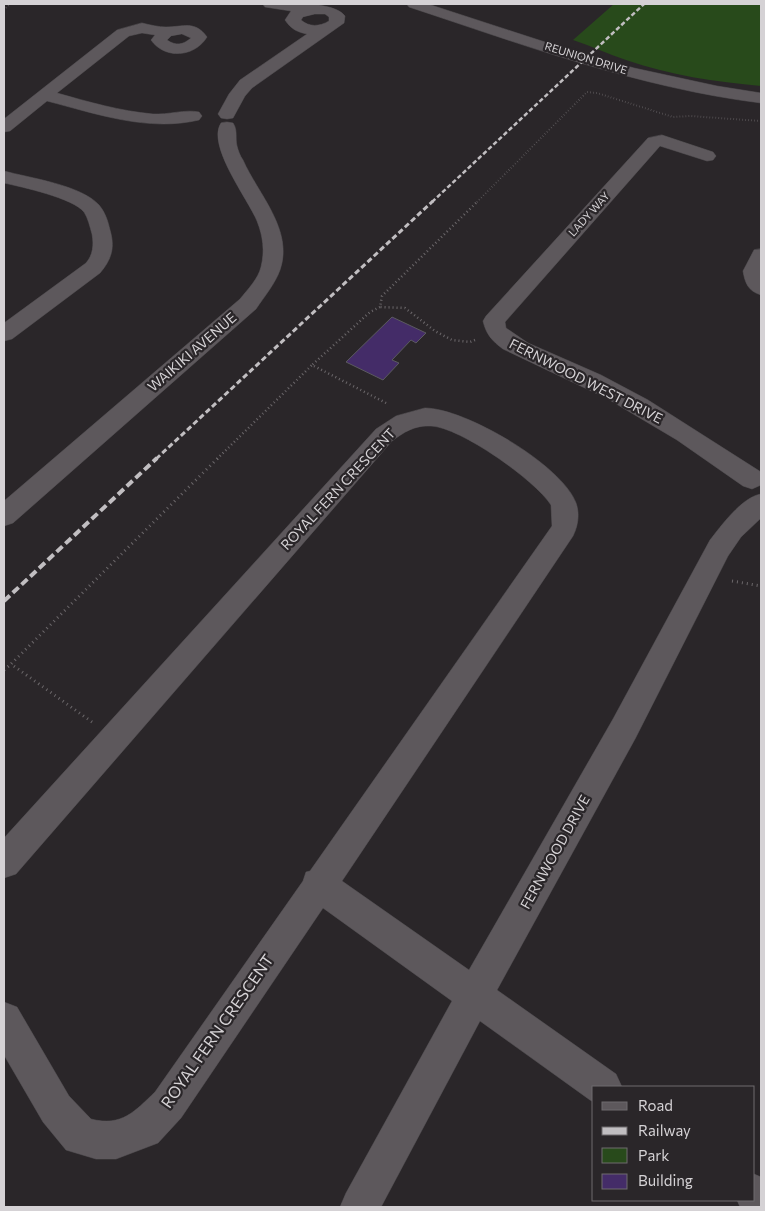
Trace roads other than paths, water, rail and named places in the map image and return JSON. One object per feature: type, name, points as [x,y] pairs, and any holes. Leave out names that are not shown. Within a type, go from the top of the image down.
[{"type":"street","points":[[202,118],[240,83],[283,54],[336,23],[337,16],[329,10],[269,4]]},
{"type":"street","points":[[269,4],[296,23],[312,30],[326,28]]},
{"type":"street","name":"REUNION DRIVE","points":[[414,4],[651,78],[761,98]]},
{"type":"street","points":[[283,54],[295,38],[297,14],[308,9]]},
{"type":"street","points":[[4,127],[123,33],[142,28],[166,32]]},
{"type":"street","points":[[227,129],[240,83]]},
{"type":"street","points":[[44,95],[145,119],[202,118],[216,111],[227,129]]},
{"type":"street","name":"WAIKIKI AVENUE","points":[[4,516],[248,304],[261,287],[271,268],[274,249],[272,232],[227,129],[202,118]]},
{"type":"street","name":"LADY WAY","points":[[496,331],[494,321],[498,316],[654,142],[662,140],[707,156]]},
{"type":"street","points":[[4,177],[74,197],[88,204],[96,216],[104,250],[93,268],[4,334]]},
{"type":"street","points":[[761,255],[753,271],[755,282],[761,288]]},
{"type":"street","name":"FERNWOOD WEST DRIVE","points":[[496,331],[506,341],[567,368],[639,404],[672,424],[759,491]]},
{"type":"street","name":"ROYAL FERN CRESCENT","points":[[4,862],[384,435],[400,423],[412,418],[441,418],[455,423],[510,455],[551,485],[563,502],[566,519],[564,529],[318,884],[168,1106],[144,1129],[116,1140],[96,1140],[80,1136],[56,1109],[4,1020]]},
{"type":"street","name":"FERNWOOD DRIVE","points":[[360,1207],[474,996],[624,729],[719,548],[759,491]]},
{"type":"street","points":[[318,884],[602,1086]]},
{"type":"railway","points":[[432,202],[644,4]]},
{"type":"railway","points":[[156,459],[433,201]]},
{"type":"railway","points":[[4,601],[157,458]]}]
